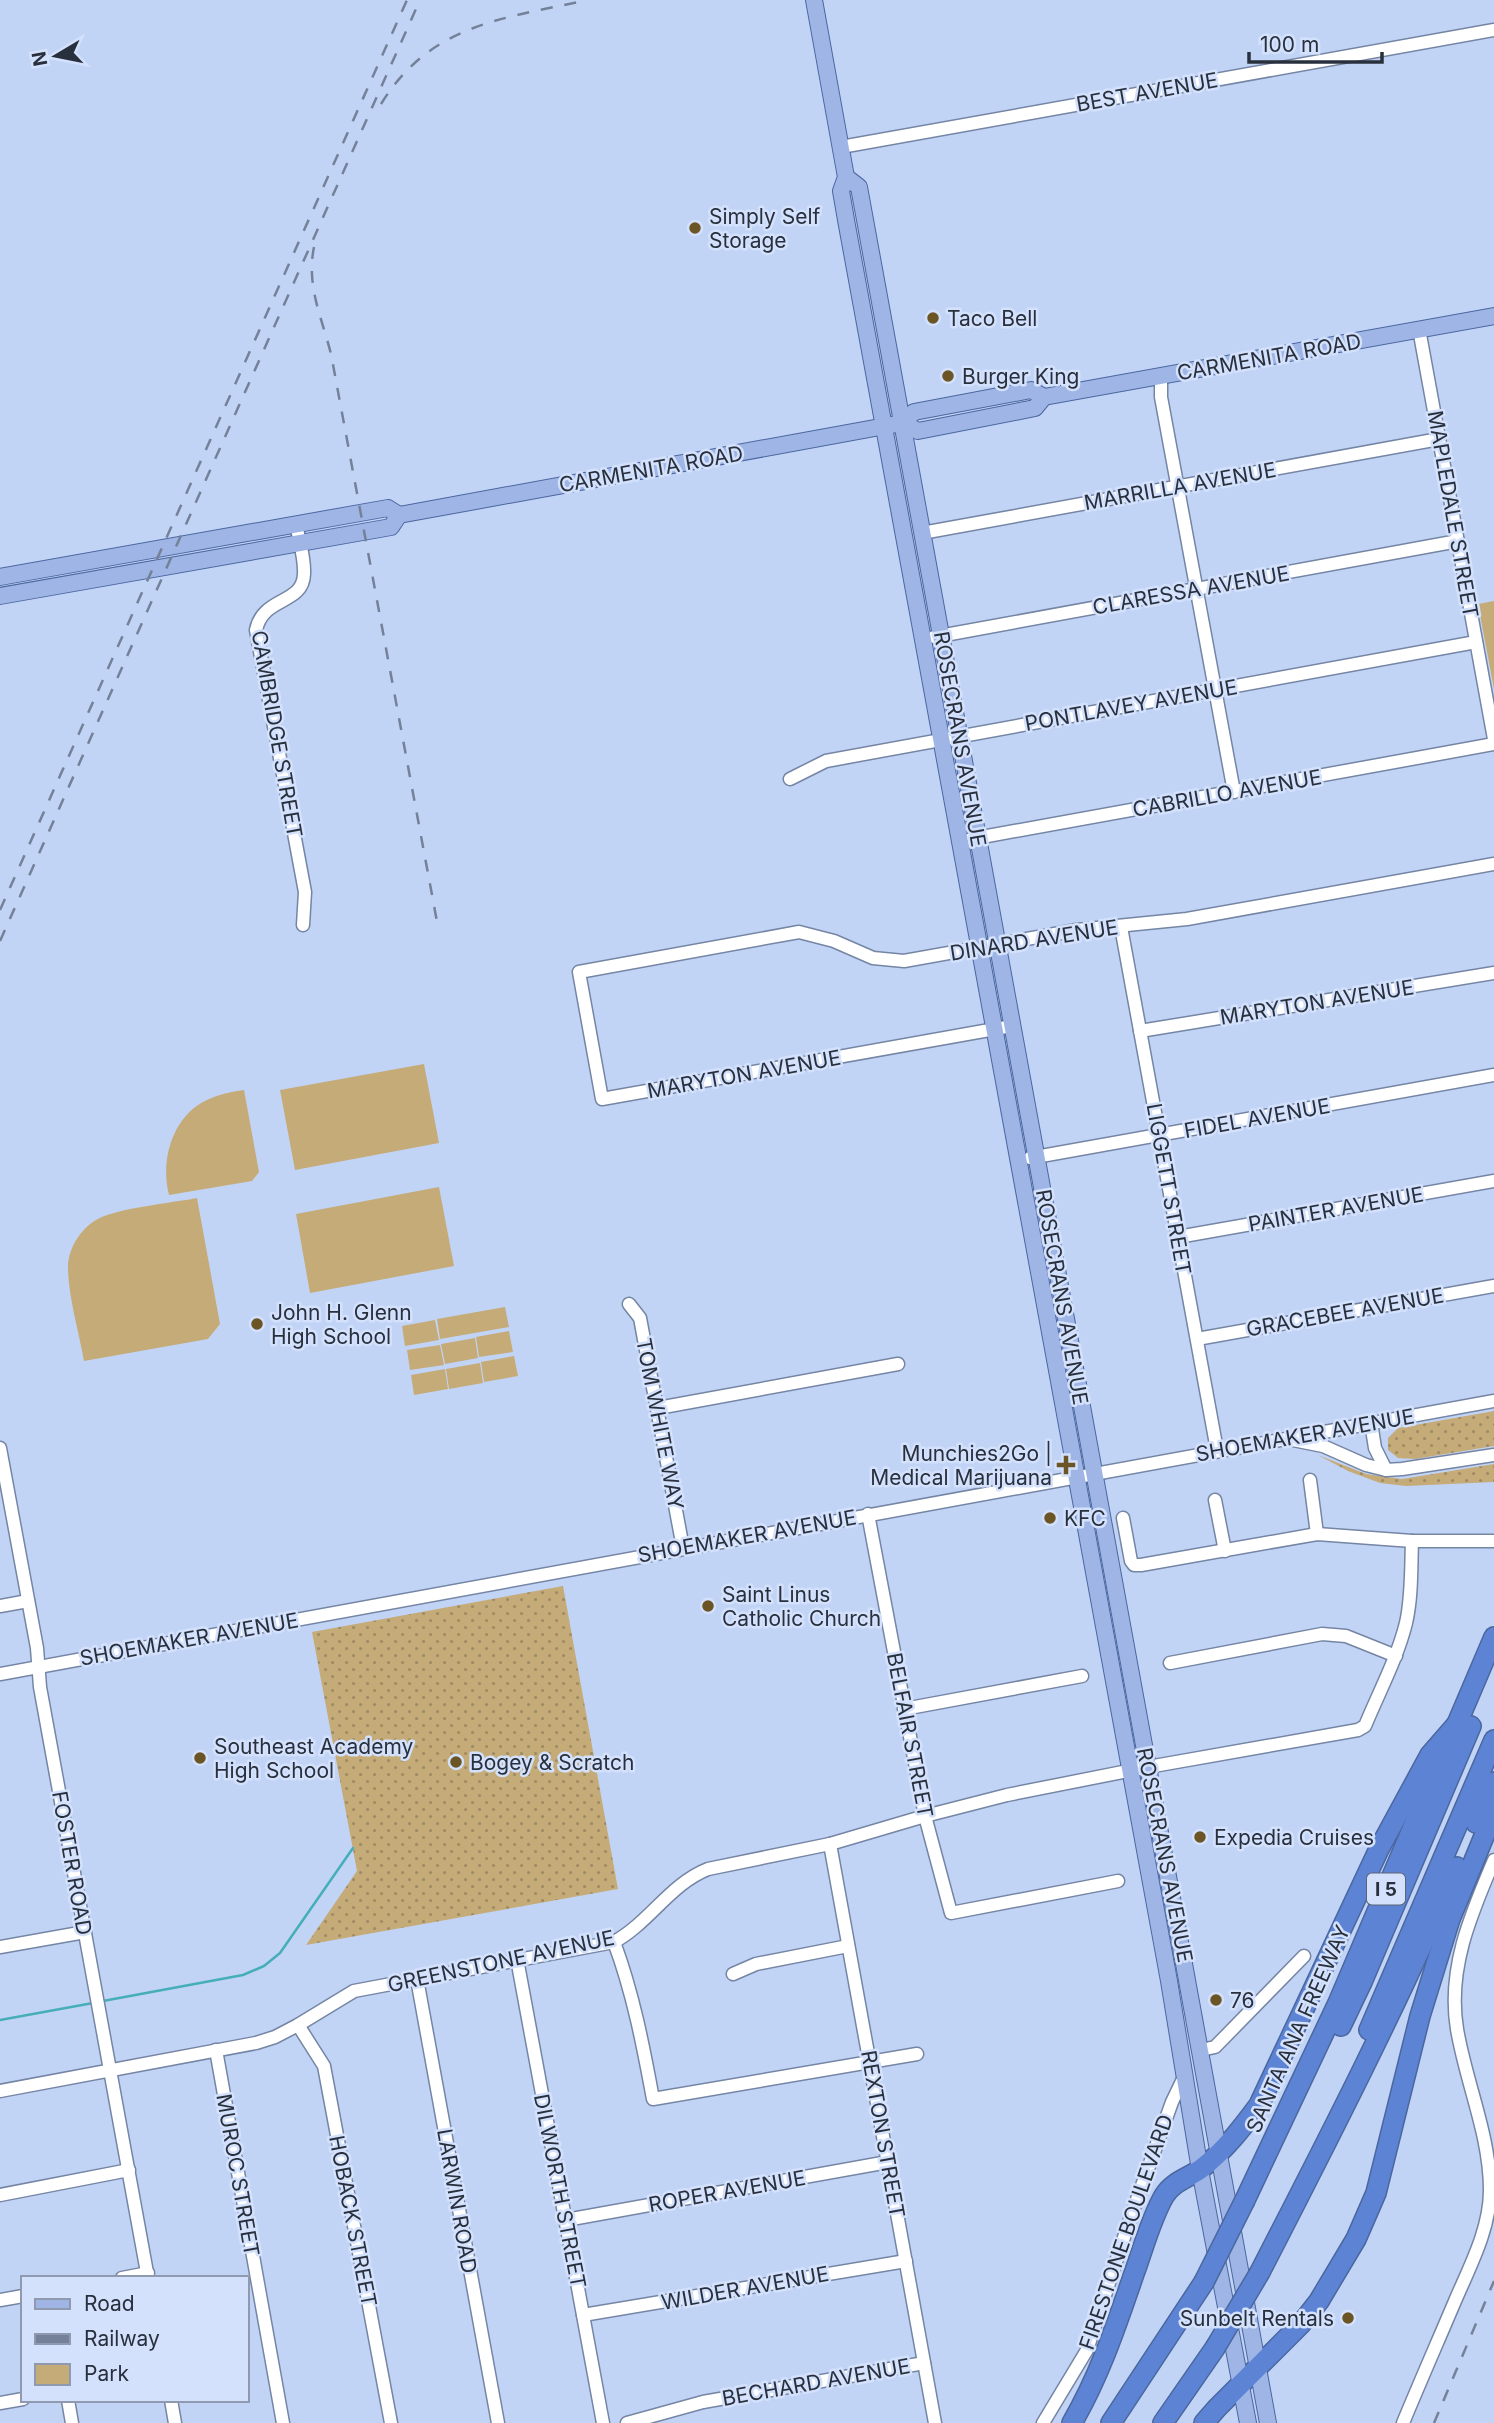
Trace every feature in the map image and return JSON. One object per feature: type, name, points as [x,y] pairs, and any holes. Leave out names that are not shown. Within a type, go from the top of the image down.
[{"type":"highway","name":"SANTA ANA FREEWAY","points":[[1111,2423],[1204,2282],[1245,2200],[1314,2054],[1494,1637]]},
{"type":"highway","points":[[1314,2054],[1339,2030],[1362,1982],[1494,1671]]},
{"type":"highway","points":[[1072,2423],[1087,2398],[1105,2357],[1165,2194],[1177,2182],[1200,2170],[1220,2152],[1259,2105],[1379,1849],[1430,1755],[1457,1724]]},
{"type":"highway","points":[[1366,2065],[1364,2042],[1494,1740]]},
{"type":"highway","points":[[1163,2423],[1215,2348],[1260,2272],[1411,1972],[1494,1782]]},
{"type":"highway","points":[[1205,2423],[1301,2324],[1319,2301],[1356,2239],[1376,2193],[1427,1991],[1450,1919],[1494,1812]]},
{"type":"main road","name":"ROSECRANS AVENUE","points":[[814,0],[846,177],[841,191],[846,220],[1248,2423]]},
{"type":"main road","name":"ROSECRANS AVENUE","points":[[846,177],[859,187],[1202,2050],[1268,2423]]},
{"type":"main road","points":[[846,220],[864,216]]},
{"type":"main road","name":"CARMENITA ROAD","points":[[0,576],[388,508],[399,515],[884,426],[902,422],[914,412],[1031,390],[1044,397],[1494,316]]},
{"type":"main road","name":"CARMENITA ROAD","points":[[0,596],[391,527],[399,515]]},
{"type":"main road","points":[[1052,1342],[1070,1341]]},
{"type":"main road","points":[[1147,1865],[1166,1861]]},
{"type":"main road","points":[[1155,1905],[1173,1901]]},
{"type":"main road","points":[[1164,1951],[1182,1947]]},
{"type":"street","name":"BEST AVENUE","points":[[841,147],[1494,30]]},
{"type":"street","name":"MAPLEDALE STREET","points":[[1419,330],[1494,739]]},
{"type":"street","points":[[1161,377],[1161,397],[1234,792]]},
{"type":"street","name":"MARRILLA AVENUE","points":[[922,533],[1439,439]]},
{"type":"street","name":"CAMBRIDGE STREET","points":[[296,524],[304,575],[301,587],[295,594],[271,606],[261,615],[256,630],[304,892],[303,925]]},
{"type":"street","name":"CLARESSA AVENUE","points":[[923,639],[1458,541]]},
{"type":"street","name":"PONTLAVEY AVENUE","points":[[790,779],[826,761],[1476,642]]},
{"type":"street","name":"CABRILLO AVENUE","points":[[961,841],[1494,744]]},
{"type":"street","name":"DINARD AVENUE","points":[[579,972],[790,933],[816,935],[873,958],[888,961],[913,960],[1077,930],[1187,919],[1494,864]]},
{"type":"street","name":"LIGGETT STREET","points":[[1121,927],[1217,1450]]},
{"type":"street","name":"MARYTON AVENUE","points":[[579,972],[602,1099],[1012,1026]]},
{"type":"street","name":"MARYTON AVENUE","points":[[1140,1031],[1494,973]]},
{"type":"street","name":"FIDEL AVENUE","points":[[1019,1160],[1494,1075]]},
{"type":"street","name":"PAINTER AVENUE","points":[[1178,1237],[1494,1181]]},
{"type":"street","name":"GRACEBEE AVENUE","points":[[1197,1339],[1494,1286]]},
{"type":"street","name":"TOM WHITE WAY","points":[[629,1304],[639,1318],[683,1548]]},
{"type":"street","points":[[658,1408],[898,1364]]},
{"type":"street","name":"SHOEMAKER AVENUE","points":[[0,1674],[1494,1401]]},
{"type":"street","points":[[1371,1423],[1376,1448],[1386,1470]]},
{"type":"street","points":[[1286,1438],[1323,1446],[1366,1465],[1386,1470],[1494,1455]]},
{"type":"street","name":"FOSTER ROAD","points":[[0,1448],[37,1648],[37,1667],[148,2275]]},
{"type":"street","points":[[1310,1480],[1317,1534]]},
{"type":"street","points":[[1215,1500],[1225,1551]]},
{"type":"street","name":"BELFAIR STREET","points":[[868,1514],[925,1816],[951,1913],[1118,1881]]},
{"type":"street","points":[[1123,1518],[1131,1561],[1135,1565],[1148,1565],[1317,1534],[1412,1541],[1494,1541]]},
{"type":"street","points":[[1171,1663],[1322,1634],[1346,1636],[1396,1656],[1410,1600],[1412,1541]]},
{"type":"street","points":[[0,1606],[28,1601]]},
{"type":"street","name":"GREENSTONE AVENUE","points":[[0,2091],[256,2043],[275,2037],[354,1992],[614,1942],[642,1922],[678,1886],[693,1875],[708,1869],[830,1844],[1007,1795],[1358,1730],[1365,1726],[1396,1656]]},
{"type":"street","points":[[904,1709],[1082,1676]]},
{"type":"street","name":"REXTON STREET","points":[[830,1844],[935,2423]]},
{"type":"street","points":[[1403,2423],[1476,2252],[1487,2215],[1490,2191],[1488,2156],[1457,2029],[1454,1994],[1458,1959],[1471,1914],[1494,1860]]},
{"type":"street","points":[[0,1947],[85,1932]]},
{"type":"street","points":[[614,1942],[628,1979],[653,2099],[917,2054]]},
{"type":"street","points":[[733,1974],[756,1964],[848,1946]]},
{"type":"street","points":[[1202,2050],[1214,2047],[1304,1956]]},
{"type":"street","name":"DILWORTH STREET","points":[[517,1959],[603,2423]]},
{"type":"street","name":"LARWIN ROAD","points":[[417,1979],[498,2423]]},
{"type":"street","name":"HOBACK STREET","points":[[298,2025],[324,2066],[391,2423]]},
{"type":"street","name":"MUROC STREET","points":[[216,2050],[283,2423]]},
{"type":"street","name":"FIRESTONE BOULEVARD","points":[[1043,2423],[1087,2350],[1130,2219],[1172,2102],[1185,2075]]},
{"type":"street","name":"ROPER AVENUE","points":[[566,2220],[888,2162]]},
{"type":"street","points":[[0,2195],[129,2170]]},
{"type":"street","name":"WILDER AVENUE","points":[[583,2315],[906,2261]]},
{"type":"street","points":[[0,2300],[21,2296]]},
{"type":"street","name":"BECHARD AVENUE","points":[[627,2423],[703,2402],[924,2363]]},
{"type":"street","points":[[0,2403],[21,2399]]},
{"type":"street","points":[[68,2402],[72,2423]]},
{"type":"street","points":[[171,2402],[175,2423]]},
{"type":"green space","points":[[1494,601],[1494,689],[1478,604]]},
{"type":"green space","points":[[424,1064],[439,1143],[295,1170],[280,1090]]},
{"type":"green space","points":[[244,1090],[259,1172],[252,1181],[169,1195],[166,1168],[177,1128],[195,1107],[212,1098]]},
{"type":"green space","points":[[439,1187],[454,1266],[310,1293],[296,1214]]},
{"type":"green space","points":[[197,1198],[220,1324],[208,1339],[84,1361],[68,1270],[72,1248],[79,1235],[90,1224],[105,1216]]},
{"type":"green space","points":[[505,1307],[509,1327],[440,1339],[437,1319]]},
{"type":"green space","points":[[435,1320],[439,1340],[405,1346],[402,1326]]},
{"type":"green space","points":[[509,1331],[513,1352],[479,1357],[476,1337]]},
{"type":"green space","points":[[475,1338],[478,1358],[445,1364],[441,1344]]},
{"type":"green space","points":[[440,1345],[444,1365],[410,1370],[407,1350]]},
{"type":"green space","points":[[514,1356],[518,1376],[484,1382],[481,1362]]},
{"type":"green space","points":[[480,1363],[483,1383],[449,1389],[446,1369]]},
{"type":"green space","points":[[445,1369],[448,1389],[414,1395],[411,1375]]},
{"type":"green space","points":[[1494,1411],[1494,1446],[1415,1459],[1398,1458],[1388,1450],[1388,1438],[1398,1428]]},
{"type":"green space","points":[[1318,1455],[1366,1474],[1402,1479],[1494,1464],[1494,1482],[1406,1486],[1380,1483],[1348,1471]]},
{"type":"green space","points":[[563,1586],[618,1889],[306,1945],[357,1871],[312,1632]]},
{"type":"waterway","points":[[103,2001],[243,1975],[264,1966],[280,1953],[353,1848]]},
{"type":"waterway","points":[[0,2020],[93,2003]]},
{"type":"railway","points":[[0,910],[407,0]]},
{"type":"railway","points":[[0,941],[420,0]]},
{"type":"railway","points":[[381,104],[400,78],[422,57],[445,41],[496,21],[583,1]]},
{"type":"railway","points":[[314,247],[313,289],[331,354],[438,927]]},
{"type":"railway","points":[[1434,2423],[1494,2281]]},
{"type":"place","name":"Simply Self Storage","points":[[695,228]]},
{"type":"place","name":"Taco Bell","points":[[933,318]]},
{"type":"place","name":"Burger King","points":[[948,376]]},
{"type":"place","name":"John H. Glenn High School","points":[[257,1324]]},
{"type":"place","name":"Munchies2Go | Medical Marijuana","points":[[1066,1465]]},
{"type":"place","name":"KFC","points":[[1050,1518]]},
{"type":"place","name":"Saint Linus Catholic Church","points":[[708,1606]]},
{"type":"place","name":"Southeast Academy High School","points":[[200,1758]]},
{"type":"place","name":"Bogey & Scratch","points":[[456,1762]]},
{"type":"place","name":"Expedia Cruises","points":[[1200,1837]]},
{"type":"place","name":"76","points":[[1216,2000]]},
{"type":"place","name":"Sunbelt Rentals","points":[[1348,2318]]}]
